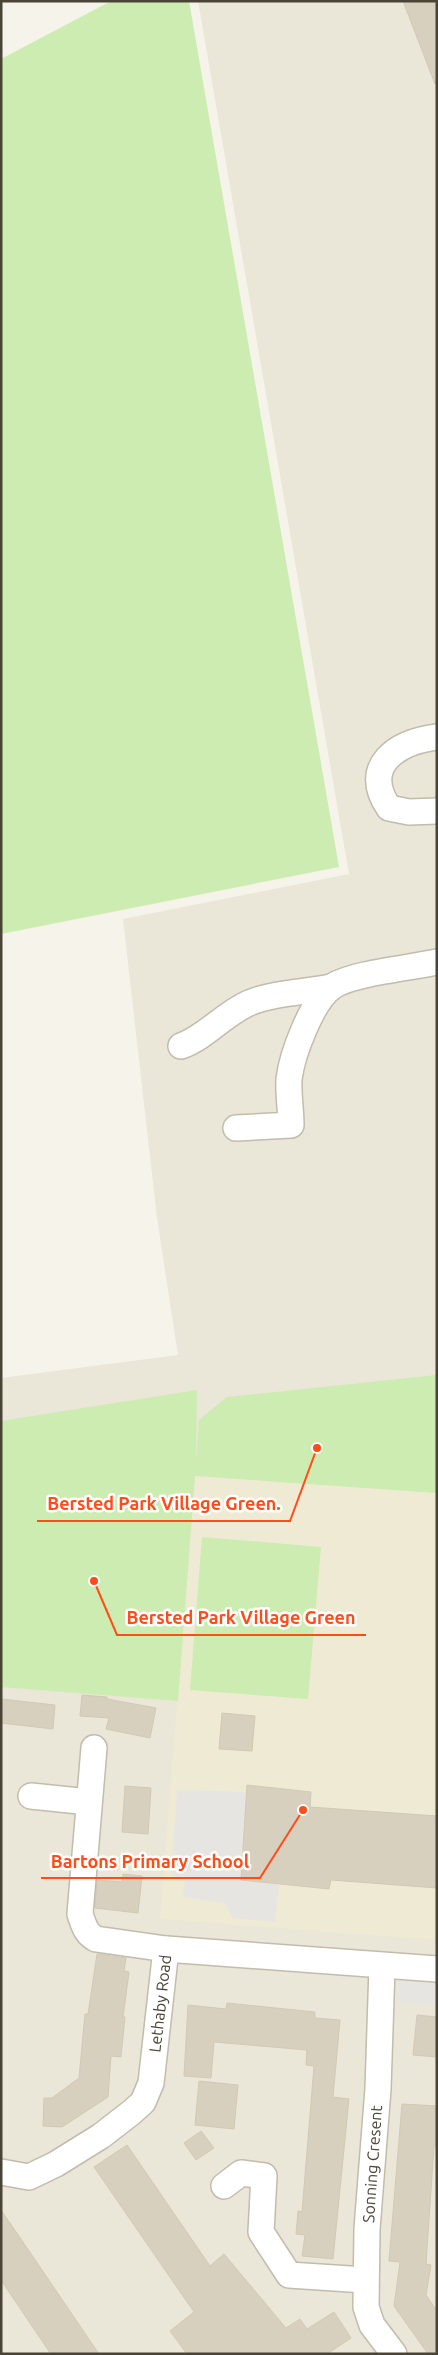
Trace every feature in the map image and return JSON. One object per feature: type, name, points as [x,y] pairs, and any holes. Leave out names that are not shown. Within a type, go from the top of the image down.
[{"type":"street","points":[[437,737],[423,739],[400,748],[383,762],[377,775],[380,796],[389,808],[409,812],[437,811]]},
{"type":"street","points":[[181,1046],[195,1041],[248,1003],[332,987],[351,978],[437,962]]},
{"type":"street","points":[[236,1128],[291,1125],[289,1079],[296,1054],[310,1018],[319,1002],[332,987]]},
{"type":"street","points":[[94,1748],[80,1914],[84,1928],[89,1935],[96,1939],[166,1949]]},
{"type":"street","points":[[31,1796],[89,1802]]},
{"type":"street","name":"Lethaby Road","points":[[1,2172],[29,2177],[56,2164],[102,2136],[143,2102],[151,2083],[166,1949],[437,1969]]},
{"type":"street","name":"Sonning Cresent","points":[[382,1966],[378,2089],[365,2280],[366,2307],[372,2325],[394,2354]]},
{"type":"street","points":[[224,2186],[241,2173],[264,2176],[261,2232],[289,2275],[365,2280]]},
{"type":"shaded area","points":[[198,1],[437,1],[437,2354],[1,2354],[1,1378],[178,1355],[157,1218],[123,919],[349,874]]},
{"type":"shaded area","points":[[195,1475],[437,1493],[437,1940],[160,1919]]},
{"type":"shaded area","points":[[177,1790],[247,1792],[241,1880],[279,1884],[275,1922],[233,1918],[225,1903],[183,1897],[185,1879],[171,1876]]},
{"type":"shaded area","points":[[399,1977],[437,1980],[437,2004],[397,2001]]},
{"type":"green space","points":[[111,1],[189,1],[339,867],[1,934],[1,59]]},
{"type":"green space","points":[[437,1375],[437,1493],[195,1476],[178,1701],[1,1687],[1,1421],[197,1390],[196,1462],[199,1420],[227,1397]]},
{"type":"green space","points":[[202,1537],[321,1547],[308,1699],[190,1690]]},
{"type":"building","points":[[403,1],[437,1],[437,84],[435,84]]},
{"type":"building","points":[[82,1695],[107,1697],[107,1699],[156,1708],[150,1738],[106,1729],[109,1718],[80,1716]]},
{"type":"building","points":[[1,1699],[55,1705],[53,1729],[1,1723]]},
{"type":"building","points":[[222,1713],[255,1716],[252,1751],[219,1749]]},
{"type":"building","points":[[247,1785],[311,1792],[310,1807],[437,1816],[437,1888],[331,1880],[329,1889],[241,1880]]},
{"type":"building","points":[[125,1786],[151,1788],[148,1834],[122,1832]]},
{"type":"building","points":[[123,1874],[142,1876],[138,1913],[95,1908],[97,1880],[122,1882]]},
{"type":"building","points":[[97,1954],[126,1958],[124,1971],[129,1972],[123,2017],[125,2017],[121,2057],[111,2056],[108,2097],[62,2127],[43,2126],[44,2098],[52,2098],[79,2078],[85,2014],[88,2014]]},
{"type":"building","points":[[227,2003],[315,2012],[315,2018],[340,2020],[333,2097],[349,2099],[333,2259],[302,2256],[305,2235],[296,2234],[298,2211],[302,2212],[314,2066],[306,2065],[307,2050],[214,2042],[211,2078],[184,2076],[188,2005],[226,2009]]},
{"type":"building","points":[[417,2015],[437,2017],[437,2057],[413,2055]]},
{"type":"building","points":[[199,2081],[238,2085],[234,2129],[195,2125]]},
{"type":"building","points":[[402,2104],[437,2106],[437,2146],[434,2146],[426,2264],[431,2265],[426,2295],[437,2311],[437,2354],[428,2354],[394,2306],[400,2262],[389,2261]]},
{"type":"building","points":[[201,2131],[214,2148],[196,2160],[184,2143]]},
{"type":"building","points":[[127,2145],[210,2266],[224,2254],[286,2328],[300,2319],[307,2329],[334,2312],[351,2338],[327,2354],[187,2354],[170,2331],[194,2312],[94,2167]]},
{"type":"building","points":[[1,2210],[99,2354],[51,2354],[36,2332],[1,2280]]},
{"type":"place","name":"Bersted Park Village Green.","points":[[317,1448]]},
{"type":"place","name":"Bersted Park Village Green","points":[[94,1581]]},
{"type":"place","name":"Bartons Primary School","points":[[303,1810]]}]
